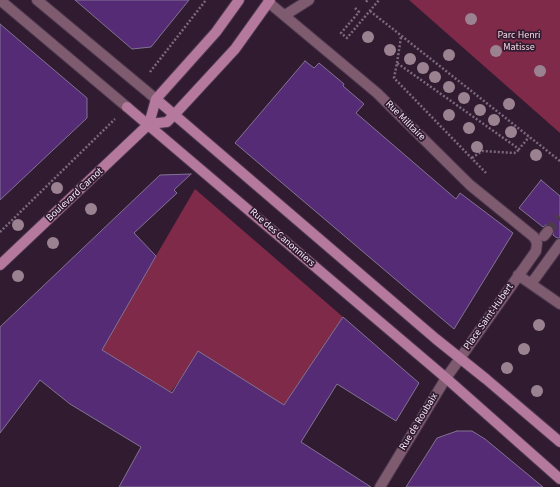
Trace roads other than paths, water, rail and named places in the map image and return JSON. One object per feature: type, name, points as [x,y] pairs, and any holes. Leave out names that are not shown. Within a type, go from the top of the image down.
[{"type":"street","name":"Rue des Canonniers","points":[[0,0],[149,124],[446,378],[560,479]]},
{"type":"street","points":[[37,0],[143,88],[460,359],[486,379],[560,442]]},
{"type":"street","points":[[239,0],[216,32],[156,99],[149,124],[167,122],[174,115],[235,49],[269,1]]},
{"type":"street","points":[[285,16],[309,0]]},
{"type":"street","name":"Rue Militaire","points":[[269,1],[377,93],[470,185],[534,237],[543,237]]},
{"type":"street","name":"Boulevard Carnot","points":[[0,265],[149,124]]},
{"type":"street","name":"Place Saint-Hubert","points":[[460,359],[536,251],[543,237]]},
{"type":"street","points":[[531,284],[560,244]]},
{"type":"street","name":"Place Saint-Hubert","points":[[518,275],[560,304]]},
{"type":"street","name":"Rue de Roubaix","points":[[380,487],[446,378],[460,359]]},
{"type":"tunnel","points":[[548,231],[560,217]]},
{"type":"park label","name":"Parc Henri Matisse","points":[[519,42]]}]
